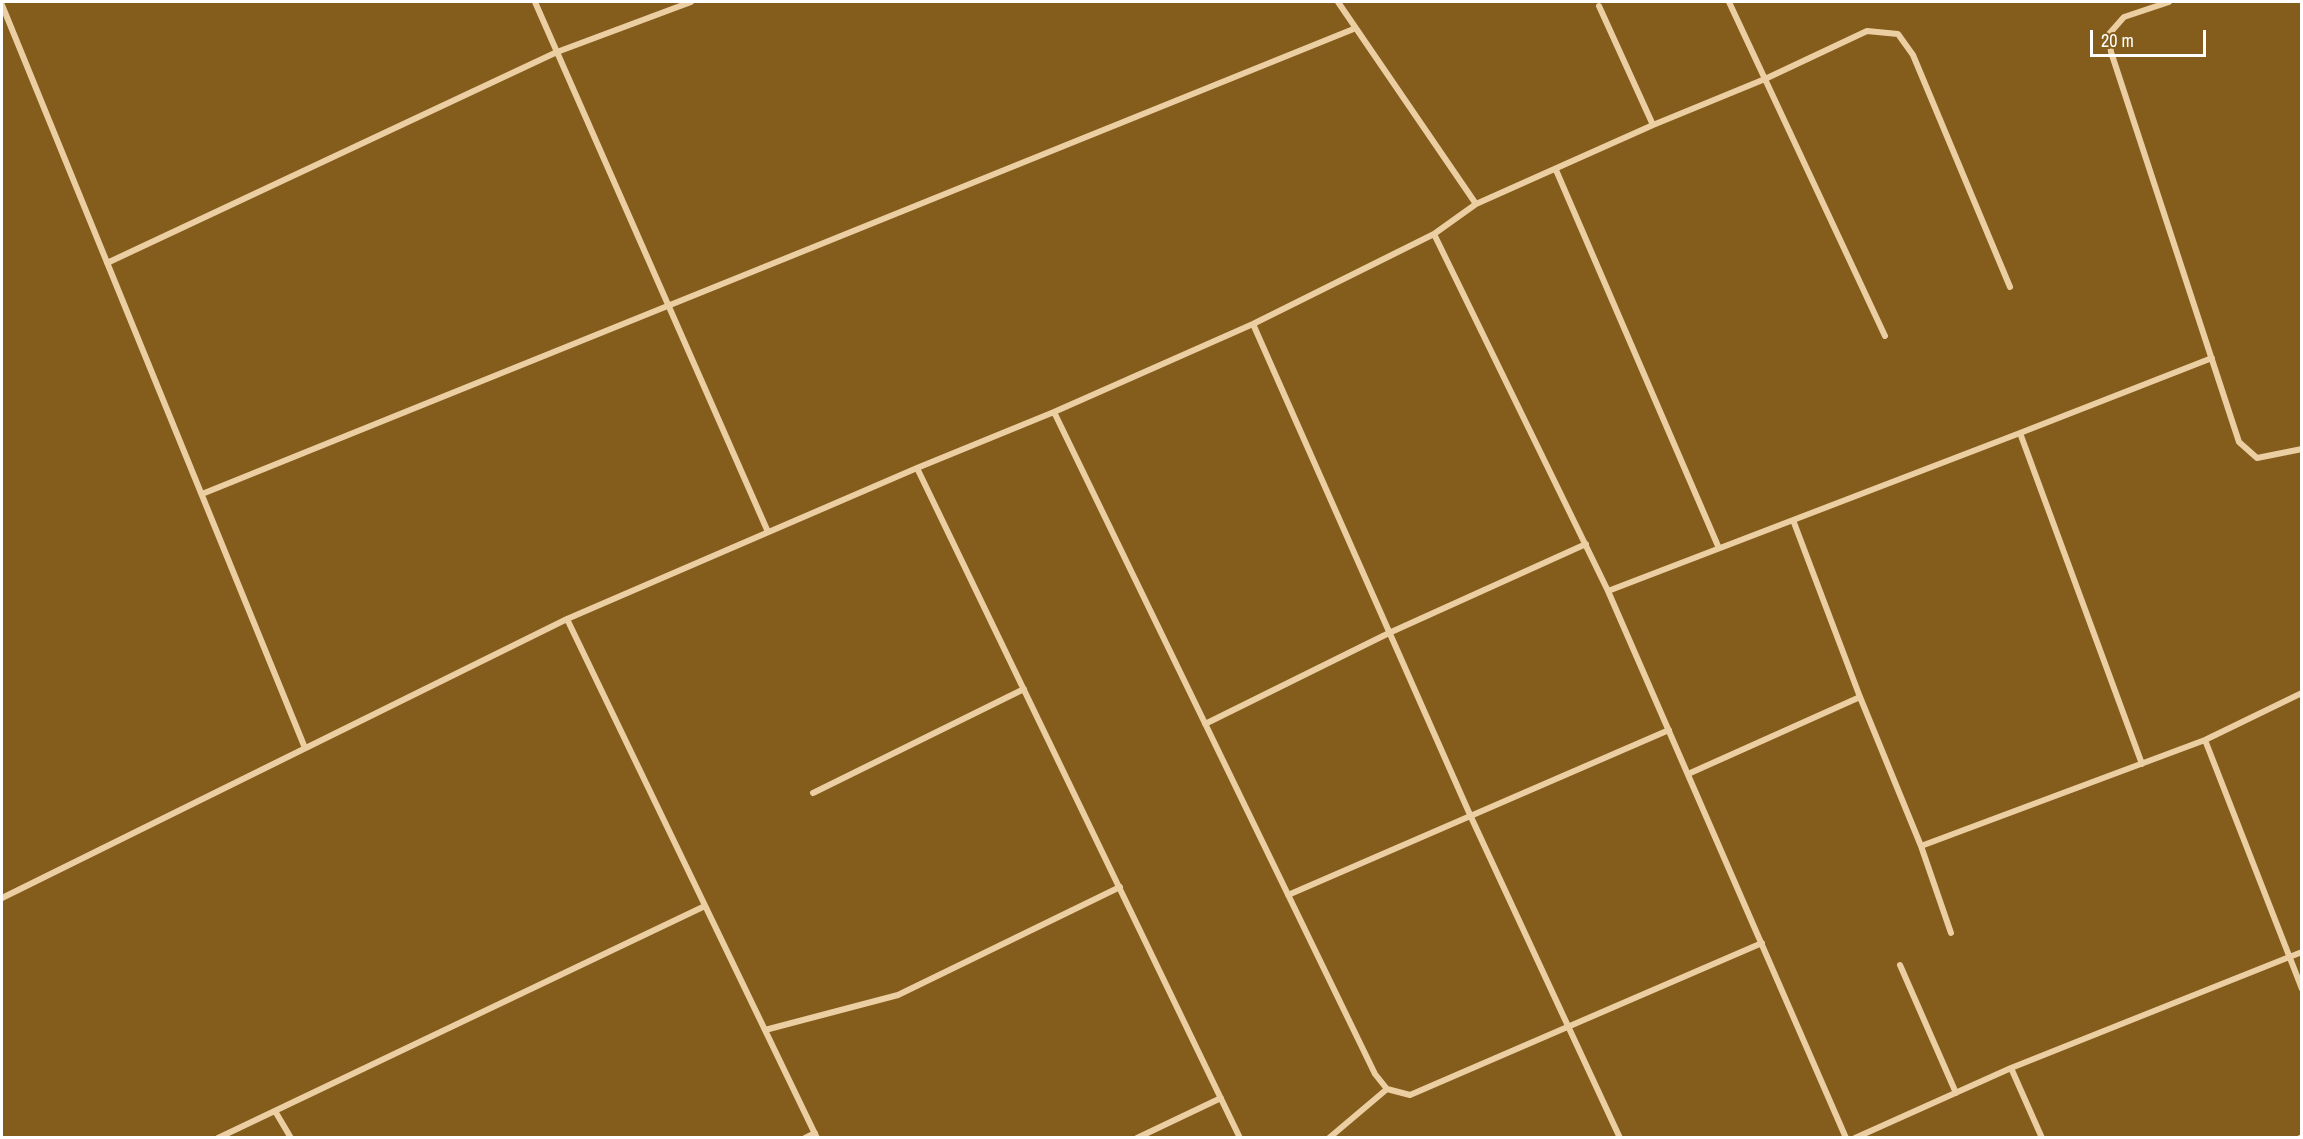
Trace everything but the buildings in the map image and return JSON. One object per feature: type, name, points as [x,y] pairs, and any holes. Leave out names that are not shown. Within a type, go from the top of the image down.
[{"type":"street","points":[[535,2],[768,532]]},
{"type":"street","points":[[107,263],[557,52],[691,2]]},
{"type":"street","points":[[1338,2],[1476,204]]},
{"type":"street","points":[[1729,2],[1885,336]]},
{"type":"street","points":[[2169,2],[2124,17],[2109,34],[2111,52],[2239,442],[2257,458],[2301,449]]},
{"type":"street","points":[[2,5],[305,748]]},
{"type":"street","points":[[1599,6],[1653,125]]},
{"type":"street","points":[[201,494],[1356,28]]},
{"type":"street","points":[[2,898],[567,619],[917,468],[1054,412],[1252,324],[1434,234],[1476,204],[1653,125],[1766,80],[1867,31],[1898,34],[1913,55],[2010,287]]},
{"type":"street","points":[[1556,170],[1718,546]]},
{"type":"street","points":[[1434,234],[1608,591],[1846,1137]]},
{"type":"street","points":[[1252,324],[1471,817],[1620,1137]]},
{"type":"street","points":[[1608,591],[1718,546],[1793,520],[2212,358]]},
{"type":"street","points":[[1054,412],[1375,1074],[1387,1089],[1410,1095],[1762,943]]},
{"type":"street","points":[[2020,433],[2142,764]]},
{"type":"street","points":[[917,468],[1240,1137]]},
{"type":"street","points":[[1793,520],[1860,697],[1921,846],[1951,933]]},
{"type":"street","points":[[1205,724],[1389,633],[1586,544]]},
{"type":"street","points":[[567,619],[816,1135],[805,1137]]},
{"type":"street","points":[[813,793],[1024,689]]},
{"type":"street","points":[[1921,846],[2205,740],[2301,693]]},
{"type":"street","points":[[1688,774],[1860,697]]},
{"type":"street","points":[[1288,895],[1669,730]]},
{"type":"street","points":[[2205,740],[2301,989]]},
{"type":"street","points":[[765,1030],[898,995],[1120,887]]},
{"type":"street","points":[[218,1137],[275,1112],[705,906]]},
{"type":"street","points":[[1856,1137],[2011,1068],[2301,952]]},
{"type":"street","points":[[1900,965],[1956,1093]]},
{"type":"street","points":[[2011,1068],[2042,1137]]},
{"type":"street","points":[[1329,1137],[1387,1089]]},
{"type":"street","points":[[1137,1137],[1221,1098]]},
{"type":"street","points":[[275,1112],[291,1137]]}]
